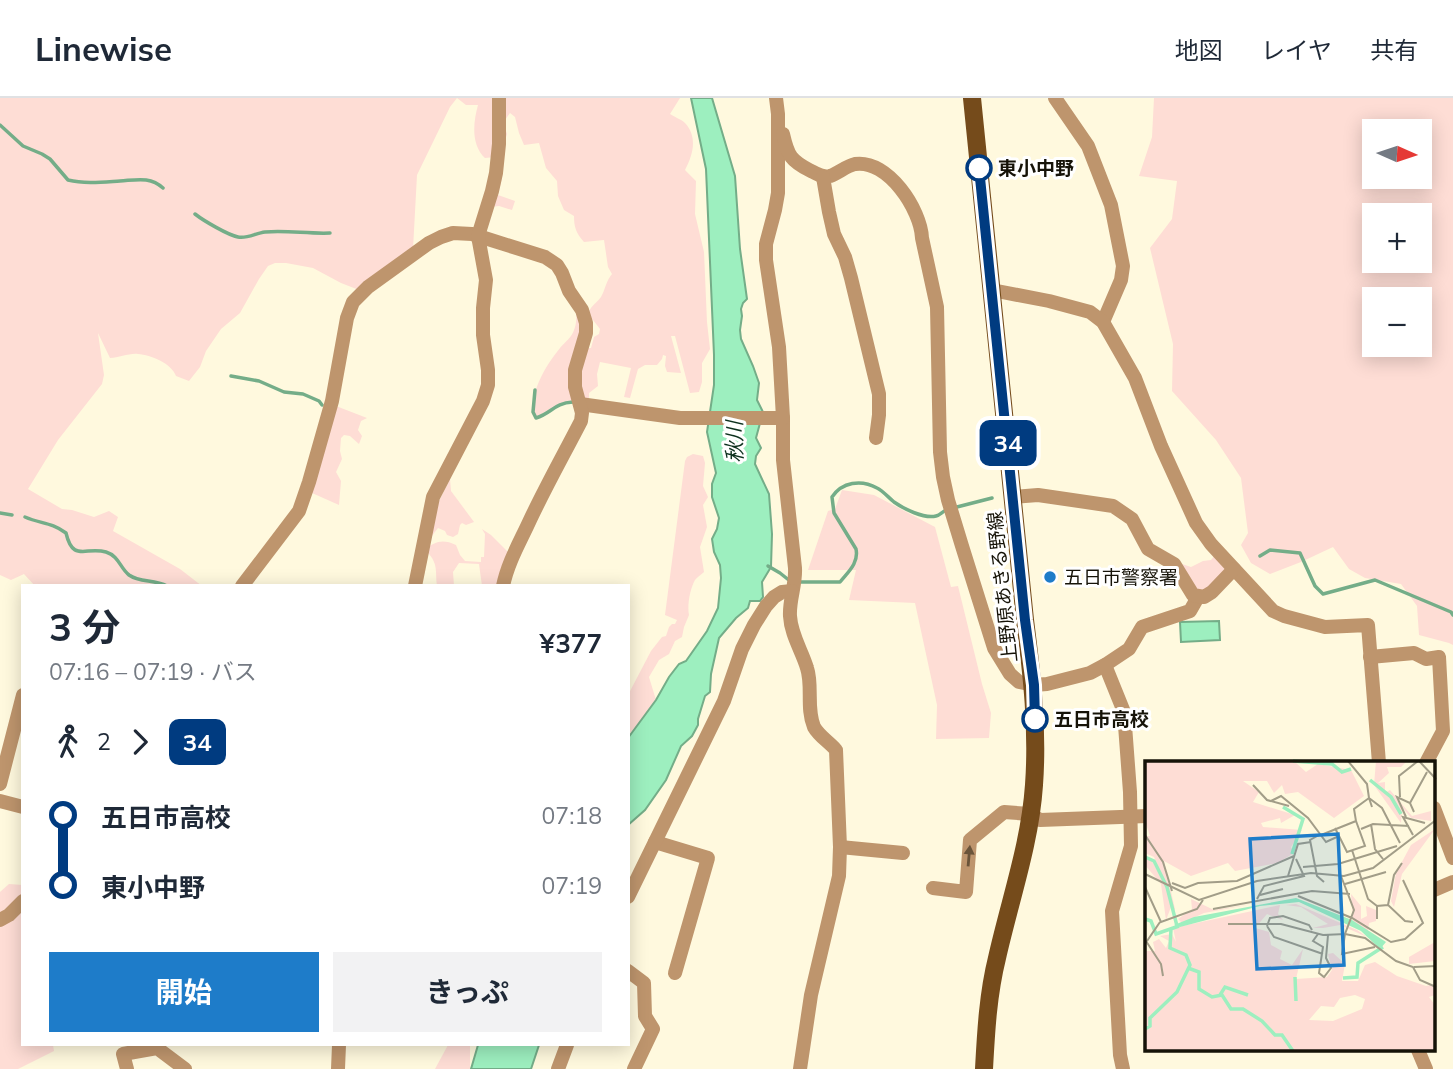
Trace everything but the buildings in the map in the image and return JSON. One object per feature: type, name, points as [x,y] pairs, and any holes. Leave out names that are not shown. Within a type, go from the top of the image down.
[{"type":"main road","name":"上野原あきる野線","points":[[972,98],[1025,620],[1034,685],[1035,751],[1034,786],[1020,869],[996,960],[984,1069]]},
{"type":"street","points":[[415,584],[433,497],[483,401],[488,385],[483,309],[486,280],[478,236],[496,173],[499,98]]},
{"type":"street","points":[[776,98],[778,193],[769,227],[766,260],[779,346],[780,418],[785,489],[791,522],[794,586],[790,616],[792,629],[808,670],[813,724],[818,733],[836,750],[840,847],[839,876],[811,995],[800,1069]]},
{"type":"street","points":[[1055,98],[1088,146],[1111,205],[1123,266],[1121,280],[1104,322]]},
{"type":"street","points":[[777,128],[783,133],[787,150],[797,165],[823,177],[856,164],[878,168],[884,172],[911,204],[922,228],[937,307],[940,452],[943,477],[950,508],[994,648],[1015,680],[1034,685],[1047,684],[1079,676],[1105,665],[1129,649],[1142,627],[1190,611],[1198,597]]},
{"type":"street","points":[[823,177],[834,234],[852,278],[879,394],[876,438]]},
{"type":"street","points":[[244,584],[299,511],[332,401],[347,318],[354,302],[368,287],[429,243],[453,233],[478,236],[545,257],[557,265],[569,292],[582,310],[586,323],[586,333],[575,370],[581,421],[513,555],[503,584]]},
{"type":"street","points":[[992,290],[1090,312],[1104,322],[1135,379],[1156,434],[1203,535],[1273,611],[1325,627],[1368,625],[1378,761]]},
{"type":"street","points":[[580,404],[659,416],[780,418]]},
{"type":"street","points":[[1014,498],[1038,495],[1113,506],[1132,519],[1148,549],[1174,564],[1188,590],[1198,597],[1212,592],[1234,569]]},
{"type":"street","points":[[630,893],[724,702],[742,649],[754,625],[774,597],[794,586]]},
{"type":"street","points":[[1370,657],[1414,653],[1426,659],[1438,657],[1443,731],[1427,761]]},
{"type":"street","points":[[1105,665],[1124,712],[1130,792],[1131,846],[1112,911],[1123,1069]]},
{"type":"street","points":[[0,784],[21,703]]},
{"type":"street","points":[[0,801],[21,806]]},
{"type":"street","points":[[933,888],[965,892],[970,841],[1004,812],[1030,814],[1040,820],[1145,816]]},
{"type":"street","points":[[1436,813],[1453,858]]},
{"type":"street","points":[[655,842],[708,858],[676,973]]},
{"type":"street","points":[[840,847],[903,853]]},
{"type":"street","points":[[1436,889],[1453,882]]},
{"type":"street","points":[[0,920],[21,903]]},
{"type":"street","points":[[630,972],[644,983],[645,1016],[653,1029],[635,1069]]},
{"type":"street","points":[[338,1069],[340,1046]]},
{"type":"street","points":[[558,1069],[567,1046]]},
{"type":"street","points":[[127,1069],[123,1054],[157,1048],[185,1069]]},
{"type":"street","points":[[1419,1052],[1426,1069]]},
{"type":"shaded area","points":[[0,98],[457,98],[417,175],[413,249],[359,290],[313,268],[286,263],[268,266],[240,313],[221,329],[189,381],[176,376],[160,360],[149,356],[135,354],[110,358],[98,333],[104,375],[102,384],[58,440],[28,489],[62,509],[94,517],[109,511],[118,517],[113,531],[180,569],[199,584],[33,584],[24,574],[11,580],[0,575]]},
{"type":"shaded area","points":[[457,98],[496,98],[495,157],[485,158],[477,147],[474,126],[478,105],[466,105]]},
{"type":"shaded area","points":[[502,98],[680,98],[670,114],[685,123],[692,134],[692,152],[685,170],[696,181],[695,214],[704,252],[710,349],[702,363],[699,392],[690,393],[675,336],[671,336],[681,373],[667,372],[666,356],[663,355],[657,365],[645,365],[638,369],[630,398],[624,397],[631,368],[600,362],[598,386],[589,393],[589,398],[583,403],[577,386],[584,348],[591,348],[600,329],[588,317],[612,274],[608,267],[604,240],[584,242],[581,239],[576,230],[574,216],[564,210],[558,196],[557,181],[546,168],[539,143],[524,145],[515,117],[510,113],[505,120],[507,134],[498,195],[515,201],[512,210],[499,206],[491,207]]},
{"type":"shaded area","points":[[1154,98],[1453,98],[1453,645],[1419,635],[1417,606],[1401,584],[1365,578],[1349,569],[1333,547],[1270,574],[1251,563],[1241,545],[1248,533],[1241,478],[1216,440],[1172,391],[1173,344],[1150,248],[1172,219],[1177,181],[1139,176],[1152,137]]},
{"type":"shaded area","points":[[577,308],[582,315],[577,401],[561,403],[536,417],[534,400],[539,381],[549,363],[573,333]]},
{"type":"shaded area","points":[[336,406],[367,418],[361,421],[358,430],[362,436],[359,444],[350,436],[344,435],[341,438],[342,459],[336,472],[341,481],[339,505],[312,493]]},
{"type":"shaded area","points":[[693,454],[703,456],[705,463],[703,486],[708,497],[703,505],[707,527],[700,547],[704,572],[696,579],[692,588],[689,615],[682,637],[675,641],[669,654],[659,660],[649,677],[656,700],[630,733],[630,691],[651,651],[677,620],[665,615],[687,457]]},
{"type":"shaded area","points":[[450,479],[451,491],[474,522],[466,525],[462,523],[458,534],[453,537],[438,528],[428,541],[432,515]]},
{"type":"shaded area","points":[[842,490],[874,495],[935,527],[951,587],[958,586],[991,713],[989,738],[936,739],[937,705],[915,603],[849,600],[856,570],[808,570],[828,511],[835,509]]},
{"type":"shaded area","points":[[482,529],[508,552],[501,584],[482,584],[479,564],[459,563],[453,572],[454,584],[437,584],[434,563],[425,550],[436,543],[447,542],[456,545],[465,561],[481,562],[481,557],[484,557],[485,534]]},
{"type":"shaded area","points":[[1216,554],[1226,566],[1225,572],[1207,590],[1192,591],[1175,566],[1182,564],[1191,567],[1211,560]]},
{"type":"shaded area","points":[[9,884],[21,885],[21,1046],[53,1046],[54,1051],[18,1069],[0,1069],[0,892]]},
{"type":"shaded area","points":[[447,1046],[470,1046],[470,1069],[435,1069]]},
{"type":"water","name":"秋川","points":[[691,98],[712,98],[735,176],[740,249],[747,299],[741,309],[740,330],[759,383],[757,400],[763,412],[756,438],[761,448],[755,464],[769,494],[771,567],[762,582],[763,597],[760,601],[750,601],[748,608],[719,638],[710,692],[705,696],[698,725],[692,736],[681,746],[666,780],[645,810],[630,823],[630,735],[669,677],[679,664],[686,661],[707,631],[718,608],[720,565],[712,539],[719,518],[712,497],[712,484],[716,473],[707,432],[714,385],[714,355],[706,169]]},
{"type":"water","points":[[1219,621],[1220,640],[1181,642],[1180,622]]},
{"type":"water","points":[[478,1046],[539,1046],[531,1069],[471,1069]]},
{"type":"waterway","points":[[0,125],[23,146],[50,159],[68,180],[143,180],[163,188]]},
{"type":"waterway","points":[[195,214],[238,237],[273,232],[330,233]]},
{"type":"waterway","points":[[231,376],[259,381],[284,392],[303,394],[322,405]]},
{"type":"waterway","points":[[535,390],[533,412],[536,418],[561,404],[573,402]]},
{"type":"waterway","points":[[798,582],[840,582],[854,563],[856,549],[834,513],[832,497],[846,485],[871,485],[898,505],[920,515],[931,517],[946,510]]},
{"type":"waterway","points":[[953,508],[992,498]]},
{"type":"waterway","points":[[0,513],[12,515]]},
{"type":"waterway","points":[[25,517],[61,529],[76,551],[106,552],[114,556],[133,577],[162,584]]},
{"type":"waterway","points":[[1260,556],[1270,550],[1300,553],[1315,586],[1323,594],[1375,580],[1453,615]]},
{"type":"waterway","points":[[768,566],[790,581]]},
{"type":"bus line","name":"34","points":[[979,168],[1034,685],[1035,719]]},
{"type":"place","name":"東小中野","points":[[979,168]]},
{"type":"place","name":"五日市警察署","points":[[1050,577]]},
{"type":"place","name":"五日市高校","points":[[1035,719]]}]
